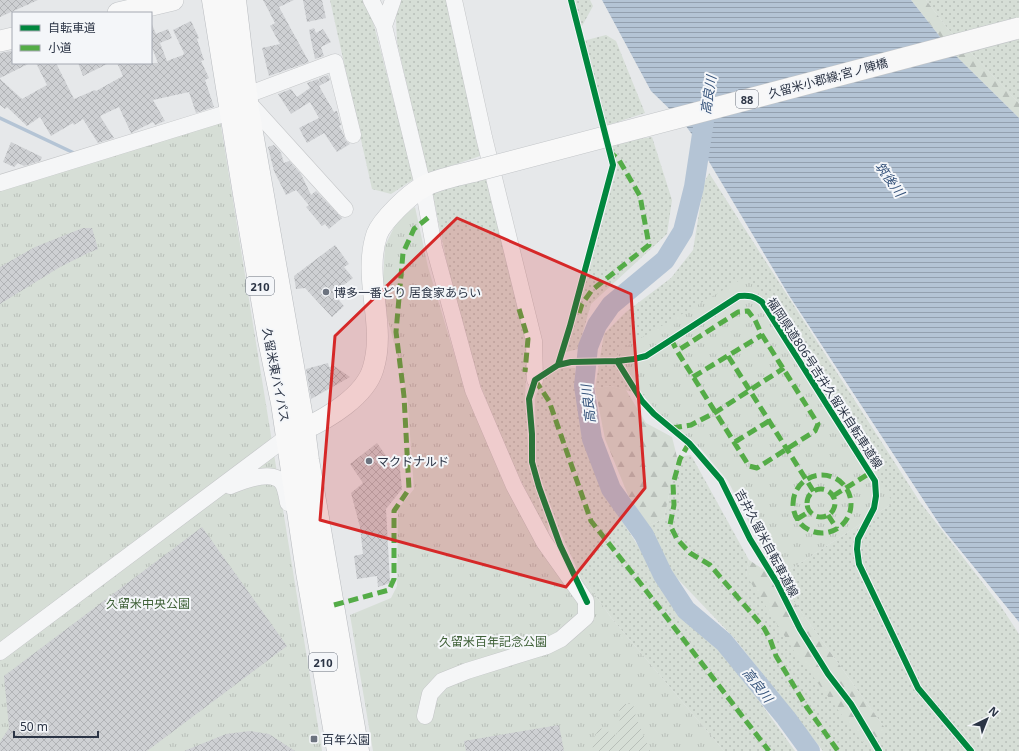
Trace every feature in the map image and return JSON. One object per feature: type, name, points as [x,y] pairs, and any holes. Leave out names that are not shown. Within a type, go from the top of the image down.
[{"type":"highway","name":"久留米東バイパス","points":[[213,0],[230,112],[268,333],[282,403],[308,460],[358,751]]},
{"type":"highway","name":"久留米東バイパス","points":[[235,0],[250,117],[296,433],[308,572],[338,751]]},
{"type":"main road","points":[[122,12],[173,0]]},
{"type":"main road","name":"久留米小郡線;宮ノ陣橋","points":[[430,184],[1019,28]]},
{"type":"main road","points":[[0,41],[12,38]]},
{"type":"main road","name":"88","points":[[296,433],[316,424],[343,406],[362,389],[373,370],[378,347],[372,275],[373,252],[378,233],[389,215],[405,200],[430,184]]},
{"type":"street","points":[[371,0],[384,26],[430,184],[434,247],[473,390],[514,486],[544,542],[586,601],[586,617],[562,639],[547,646],[467,671],[442,681],[430,694],[425,716]]},
{"type":"street","points":[[384,26],[393,0]]},
{"type":"street","points":[[454,0],[484,137],[534,341],[534,380]]},
{"type":"street","points":[[345,209],[249,103],[246,87],[335,62],[353,135]]},
{"type":"street","points":[[0,183],[230,112]]},
{"type":"street","points":[[0,652],[214,492],[296,433]]},
{"type":"street","points":[[214,492],[260,476],[276,477],[283,484],[308,572]]},
{"type":"highlighted area","points":[[457,218],[631,294],[645,488],[566,587],[320,520],[335,336]]},
{"type":"green space","points":[[330,0],[365,0],[370,10],[414,179],[391,194],[372,189]]},
{"type":"green space","points":[[395,0],[447,0],[483,155],[427,174],[397,42]]},
{"type":"green space","points":[[573,0],[590,0],[593,6],[581,28]]},
{"type":"green space","points":[[911,0],[926,0],[948,29],[1019,103],[1019,118],[952,52]]},
{"type":"green space","points":[[926,0],[1019,0],[1019,103],[948,29]]},
{"type":"green space","points":[[606,35],[616,41],[645,113],[605,126],[583,41]]},
{"type":"green space","name":"久留米中央公園","points":[[220,120],[322,751],[0,751],[0,188]]},
{"type":"green space","points":[[652,137],[672,200],[667,234],[591,304],[578,349],[566,352],[617,168],[611,143]]},
{"type":"green space","points":[[709,173],[920,502],[1000,605],[1019,634],[1019,751],[823,751],[735,639],[674,575],[649,526],[664,518],[677,457],[691,455],[749,560],[746,575],[884,727],[777,578],[893,503],[617,352],[643,395],[611,386],[595,388],[604,334],[626,312],[671,278],[693,250],[704,183]]},
{"type":"green space","points":[[488,177],[531,342],[525,394],[529,460],[549,525],[548,535],[505,448],[482,389],[458,317],[432,190]]},
{"type":"green space","name":"久留米百年記念公園","points":[[415,207],[428,267],[459,370],[508,490],[579,573],[613,620],[724,751],[373,751],[350,615],[391,598],[397,586],[398,509],[414,489],[407,394],[382,297],[385,246],[398,219]]},
{"type":"green space","points":[[747,276],[874,470],[893,503],[777,578],[728,481],[700,448],[656,411],[643,395],[617,352]]},
{"type":"green space","points":[[559,367],[575,368],[581,432],[615,510],[683,616],[722,649],[795,751],[724,751],[613,620],[579,573],[560,531],[536,466],[535,398],[542,381]]},
{"type":"green space","points":[[611,386],[626,390],[646,423],[672,437],[677,457],[664,518],[649,526],[628,495],[605,439],[595,388]]},
{"type":"green space","points":[[749,560],[777,578],[884,727],[880,741],[862,742],[794,651],[746,575]]},
{"type":"green space","points":[[619,704],[633,704],[636,717],[650,751],[593,751],[594,739],[600,728],[616,735],[620,729]]},
{"type":"water","name":"筑後川","points":[[602,0],[911,0],[952,52],[1019,118],[1019,622],[942,528],[790,297],[696,140],[683,122],[651,91]]},
{"type":"building","points":[[0,0],[38,0],[0,17]]},
{"type":"building","points":[[263,0],[294,0],[279,7],[309,62],[269,76],[262,48],[280,44],[270,26],[275,23]]},
{"type":"building","points":[[303,0],[322,0],[326,18],[307,22]]},
{"type":"building","points":[[191,21],[199,38],[197,39],[204,60],[201,61],[209,78],[205,80],[214,107],[196,113],[189,92],[153,100],[165,121],[155,125],[153,122],[131,133],[119,107],[100,116],[114,138],[98,143],[83,119],[51,136],[40,117],[27,126],[7,107],[5,109],[0,105],[0,79],[22,99],[47,85],[36,64],[56,64],[74,99],[95,90],[96,91],[123,76],[117,64],[158,63],[152,48],[152,24],[156,34],[168,29],[172,38],[160,43],[167,61],[183,55],[184,53],[173,30]]},
{"type":"building","points":[[314,28],[316,33],[323,29],[331,42],[321,47],[324,56],[315,59],[309,30]]},
{"type":"building","points":[[11,51],[12,64],[28,64],[0,78],[0,53]]},
{"type":"building","points":[[78,64],[107,64],[83,76]]},
{"type":"building","points":[[328,75],[330,80],[319,86],[334,112],[337,111],[341,125],[339,126],[346,141],[350,144],[337,152],[324,133],[307,143],[299,128],[319,118],[310,102],[291,114],[278,94],[291,89],[297,97],[310,88],[307,83],[318,79],[320,83],[319,78]]},
{"type":"building","points":[[11,142],[42,157],[40,161],[24,166],[18,163],[14,167],[3,162]]},
{"type":"building","points":[[274,145],[281,153],[284,163],[289,161],[301,174],[311,195],[316,191],[342,218],[329,229],[325,224],[322,226],[306,207],[309,205],[296,190],[286,195],[274,171],[268,147]]},
{"type":"building","points":[[83,228],[92,228],[98,249],[60,267],[0,304],[0,267],[35,247]]},
{"type":"building","points":[[335,245],[349,264],[344,267],[353,278],[333,293],[344,306],[332,317],[305,288],[296,289],[294,276]]},
{"type":"building","points":[[328,363],[329,367],[334,366],[350,377],[311,399],[306,369]]},
{"type":"building","points":[[377,443],[389,460],[399,460],[402,489],[386,509],[390,583],[378,587],[377,576],[357,579],[354,556],[363,554],[360,527],[351,493],[363,483],[350,464]]},
{"type":"building","points":[[202,527],[287,646],[147,751],[0,751],[0,742],[9,728],[4,676]]},
{"type":"building","points":[[559,725],[564,751],[466,751],[464,741]]},
{"type":"building","points":[[250,731],[269,734],[295,751],[184,751],[226,734]]},
{"type":"waterway","points":[[0,118],[74,153]]},
{"type":"waterway","name":"高良川","points":[[704,121],[694,187],[683,231],[665,260],[611,305],[597,325],[588,347],[584,386],[592,439],[611,489],[644,535],[663,575],[686,610],[724,642],[786,718],[810,751]]},
{"type":"marked path","points":[[579,313],[582,304],[592,290],[649,245],[640,196],[619,160],[611,153]]},
{"type":"marked path","points":[[334,605],[389,590],[394,579],[394,511],[409,489],[404,396],[396,332],[403,253],[414,229],[429,217]]},
{"type":"marked path","points":[[519,309],[528,339],[525,372]]},
{"type":"marked path","points":[[671,339],[677,351],[749,466],[757,468],[815,431],[818,424],[762,335],[755,320],[748,311],[738,312],[677,351]]},
{"type":"marked path","points":[[693,377],[762,335]]},
{"type":"marked path","points":[[728,356],[814,492]]},
{"type":"marked path","points":[[672,428],[691,425],[716,412],[784,368]]},
{"type":"marked path","points":[[535,380],[549,401],[591,521],[769,751]]},
{"type":"marked path","points":[[735,442],[769,421]]},
{"type":"marked path","points":[[689,443],[680,459],[673,484],[674,505],[670,525],[677,539],[690,553],[710,565],[764,628],[776,656],[806,706],[838,751]]},
{"type":"marked path","points":[[833,496],[870,473]]},
{"type":"marked path","points":[[822,475],[833,477],[846,488],[849,493],[851,504],[849,515],[838,528],[833,531],[822,533],[811,531],[798,520],[795,515],[793,504],[795,493],[806,480],[811,477],[822,475]]},
{"type":"marked path","points":[[821,489],[831,493],[835,503],[831,513],[821,517],[811,513],[807,503],[811,493],[821,489]]},
{"type":"marked path","points":[[797,519],[810,511]]},
{"type":"marked path","points":[[828,515],[837,529]]},
{"type":"cycle path","points":[[558,365],[570,326],[613,165],[571,0]]},
{"type":"cycle path","name":"福岡県道806号吉井久留米自転車道線","points":[[587,602],[560,545],[539,487],[532,462],[532,434],[529,399],[535,380],[558,365],[571,362],[617,361],[646,356],[739,296],[754,297],[762,302],[875,481],[876,496],[874,508],[858,539],[857,549],[859,564],[918,688],[971,751]]},
{"type":"cycle path","name":"吉井久留米自転車道線","points":[[617,361],[642,401],[654,414],[689,443],[721,480],[750,539],[777,583],[800,629],[828,674],[851,704],[879,751]]},
{"type":"place","name":"博多一番どり 居食家あらい","points":[[326,292]]},
{"type":"place","name":"マクドナルド","points":[[369,461]]},
{"type":"place","name":"百年公園","points":[[314,739]]}]
